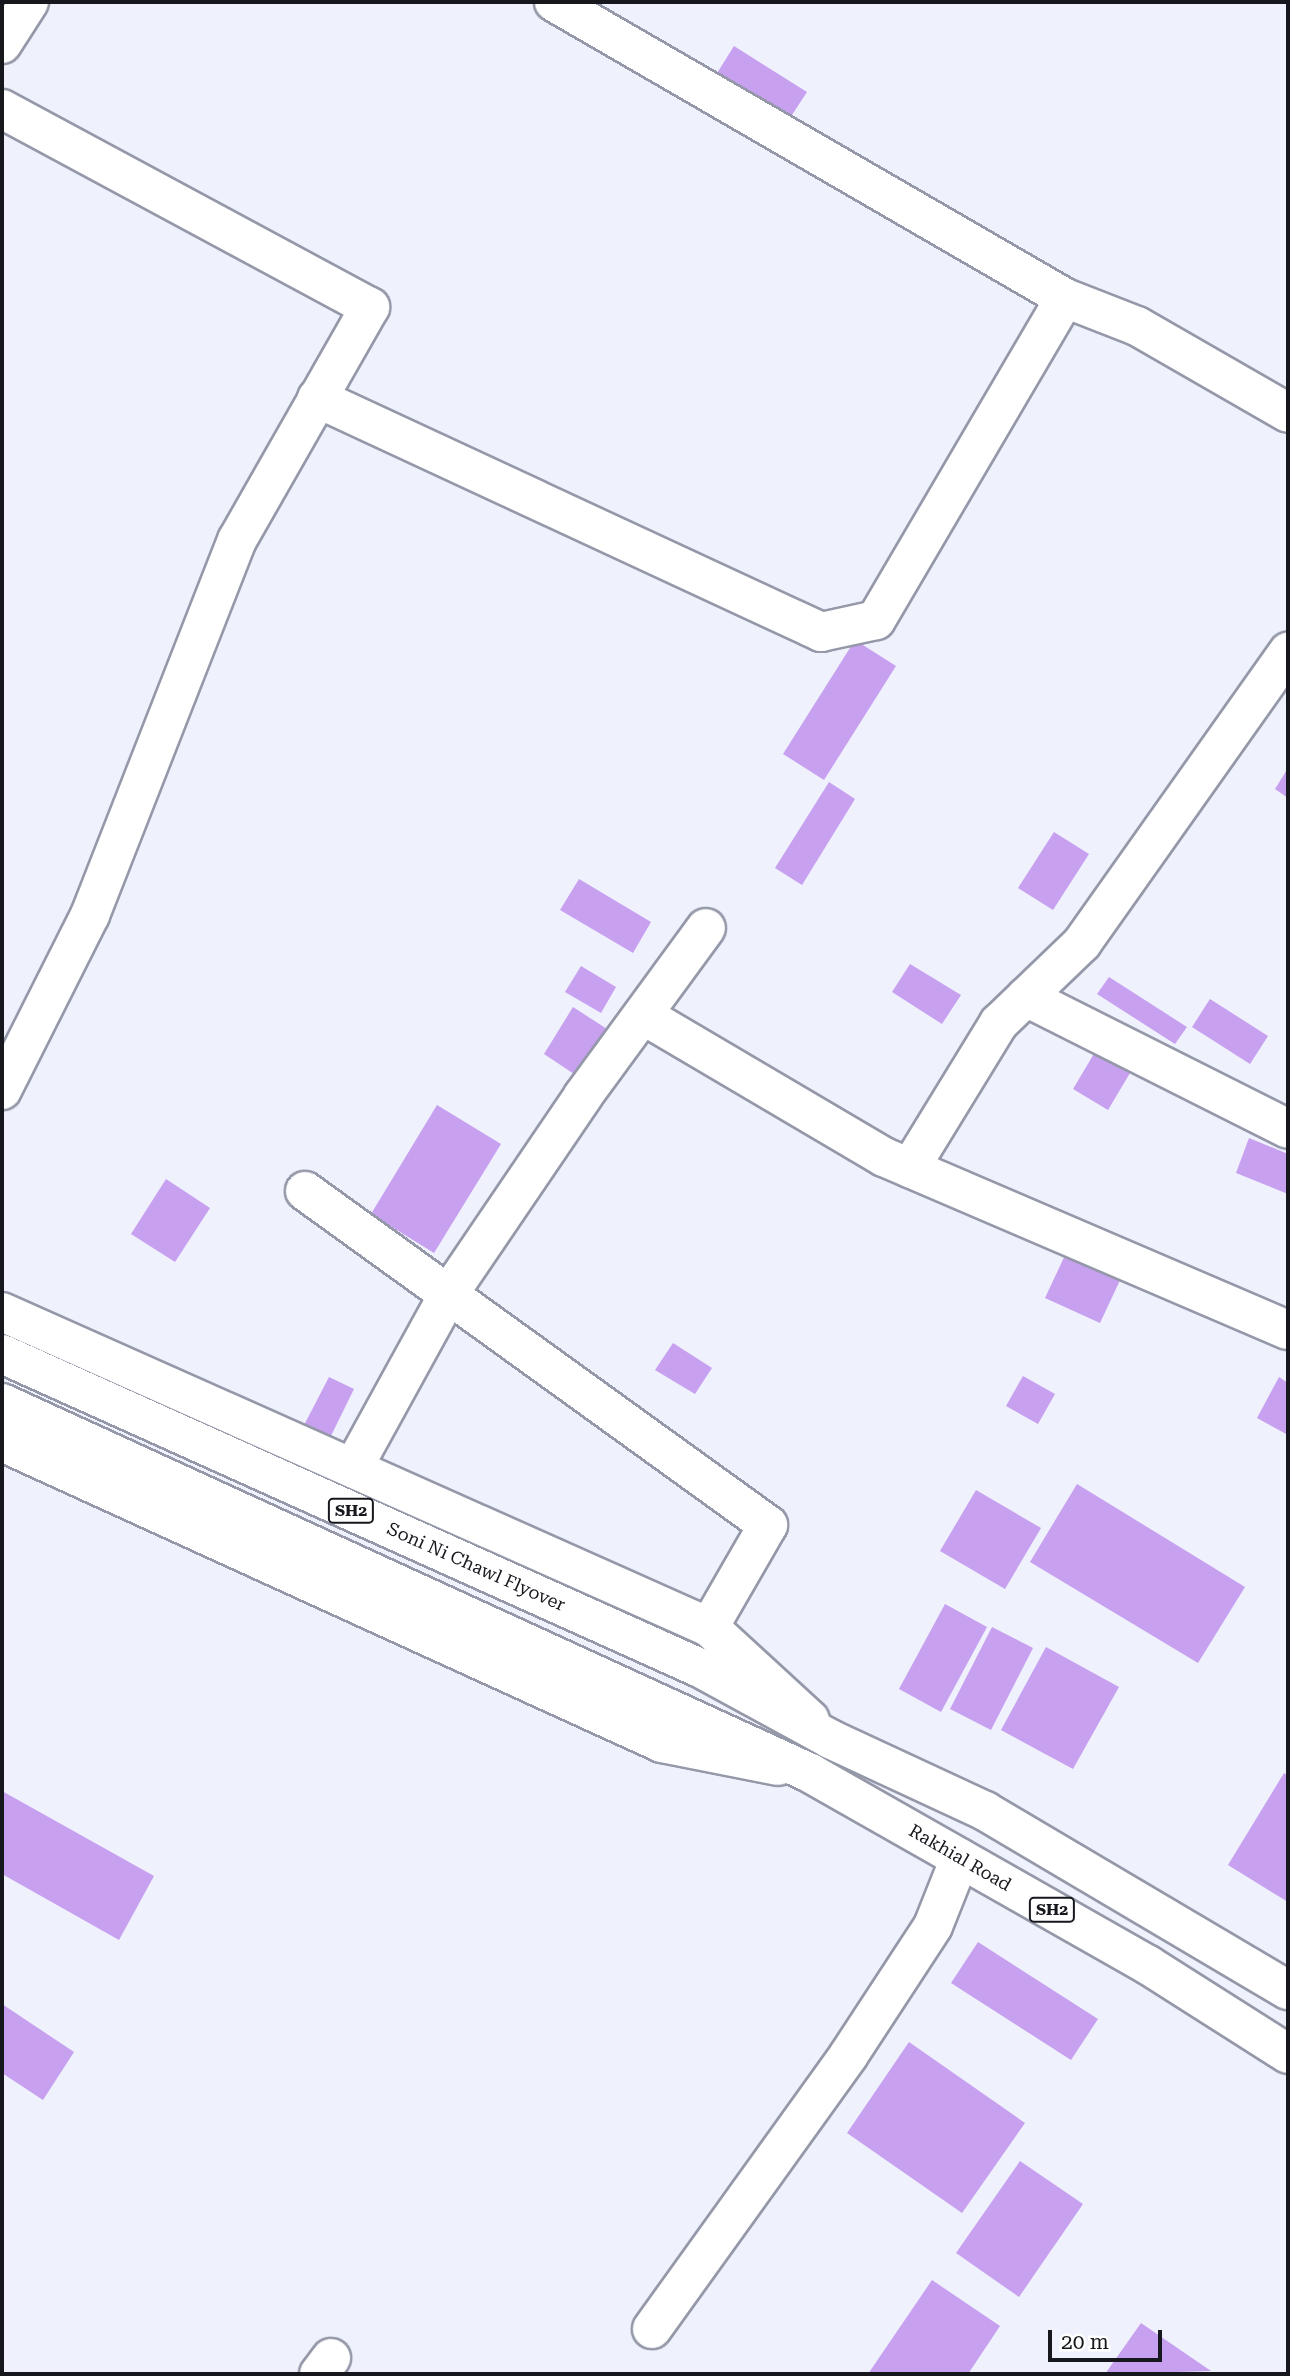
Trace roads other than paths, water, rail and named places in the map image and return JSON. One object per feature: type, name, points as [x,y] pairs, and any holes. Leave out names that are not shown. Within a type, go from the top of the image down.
[{"type":"street","points":[[2,44],[29,2]]},
{"type":"street","points":[[554,2],[1065,298],[1137,326],[1288,413]]},
{"type":"street","points":[[2,109],[370,307],[237,540],[90,915],[2,1090]]},
{"type":"street","points":[[317,398],[821,632],[876,620],[1065,298]]},
{"type":"street","points":[[910,1168],[999,1023],[1082,943],[1288,652]]},
{"type":"street","points":[[353,1468],[448,1295],[706,928]]},
{"type":"street","points":[[1026,997],[1288,1129]]},
{"type":"street","points":[[643,1015],[910,1168],[1288,1330]]},
{"type":"street","points":[[305,1191],[768,1525],[709,1627]]},
{"type":"street","points":[[2,1312],[709,1627],[830,1739]]},
{"type":"street","name":"Soni Ni Chawl Flyover","points":[[2,1354],[700,1668],[830,1739]]},
{"type":"street","name":"SH2","points":[[2,1403],[677,1708],[810,1773]]},
{"type":"street","points":[[2,1443],[662,1744],[810,1773]]},
{"type":"street","name":"SH2","points":[[830,1739],[985,1811],[1288,1990]]},
{"type":"street","name":"Rakhial Road","points":[[810,1773],[1149,1965],[1288,2054]]},
{"type":"street","points":[[652,2329],[855,2046],[933,1926],[960,1858]]}]
